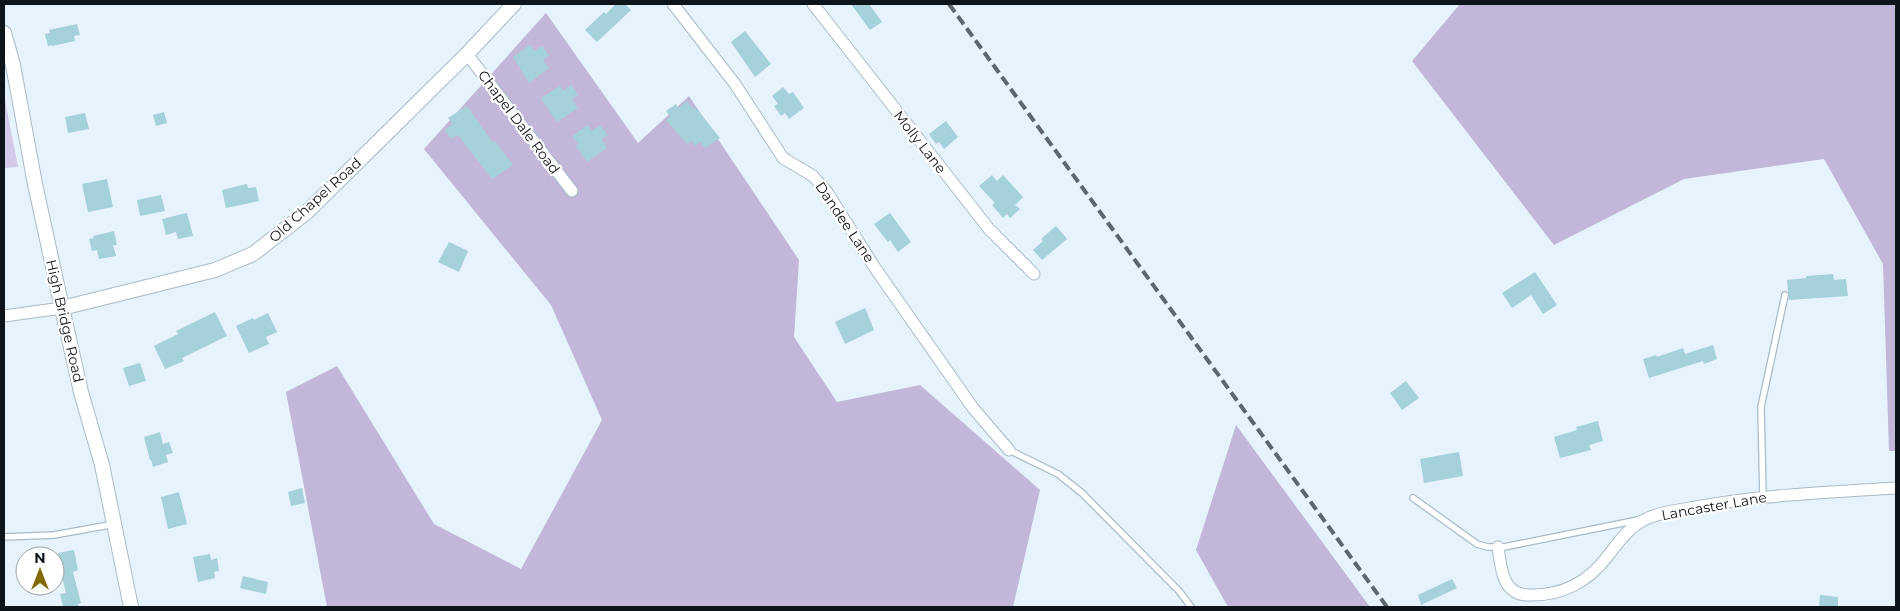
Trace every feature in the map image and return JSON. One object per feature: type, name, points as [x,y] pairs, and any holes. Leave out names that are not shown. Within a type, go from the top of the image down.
[{"type":"street","name":"Old Chapel Road","points":[[4,316],[62,308],[214,270],[253,254],[307,212],[467,54],[514,4]]},
{"type":"street","name":"Dandee Lane","points":[[672,4],[735,84],[783,158],[813,176],[827,192],[875,268],[973,408],[1009,450]]},
{"type":"street","name":"Molly Lane","points":[[813,4],[982,221],[1034,274]]},
{"type":"street","name":"High Bridge Road","points":[[4,33],[13,65],[35,184],[62,308],[81,392],[102,464],[131,607]]},
{"type":"street","name":"Chapel Dale Road","points":[[467,54],[572,191]]},
{"type":"street","name":"Lancaster Lane","points":[[1498,547],[1504,579],[1509,588],[1516,593],[1527,596],[1574,587],[1588,578],[1630,530],[1647,518],[1722,502],[1896,488]]},
{"type":"lane","points":[[1763,498],[1761,407],[1785,295]]},
{"type":"lane","points":[[1009,450],[1058,474],[1082,493],[1179,591],[1191,607]]},
{"type":"lane","points":[[1413,498],[1477,544],[1488,547],[1498,547],[1647,518]]},
{"type":"lane","points":[[4,537],[54,535],[115,524]]},
{"type":"shaded area","points":[[1460,4],[1896,4],[1896,451],[1889,451],[1883,264],[1824,159],[1684,179],[1554,245],[1412,61]]},
{"type":"shaded area","points":[[546,13],[638,143],[689,96],[799,260],[794,337],[837,402],[920,385],[1040,490],[1013,607],[327,607],[286,392],[337,366],[434,524],[521,569],[602,420],[551,305],[424,149]]},
{"type":"shaded area","points":[[4,95],[18,167],[4,168]]},
{"type":"shaded area","points":[[1236,425],[1370,607],[1228,607],[1196,550]]},
{"type":"building","points":[[616,4],[625,4],[631,10],[597,42],[585,30],[604,12],[606,14]]},
{"type":"building","points":[[851,4],[869,4],[882,22],[870,30]]},
{"type":"building","points":[[77,24],[80,35],[74,36],[75,41],[48,46],[45,34],[50,33],[49,30]]},
{"type":"building","points":[[745,31],[771,64],[755,77],[731,42]]},
{"type":"building","points":[[530,45],[534,51],[542,46],[549,55],[543,60],[549,68],[529,83],[513,57]]},
{"type":"building","points":[[571,85],[578,95],[572,99],[578,108],[557,122],[541,98],[560,86],[563,91]]},
{"type":"building","points":[[783,87],[789,94],[793,92],[804,108],[789,119],[785,113],[781,116],[774,106],[778,104],[772,96]]},
{"type":"building","points":[[687,101],[693,109],[695,107],[720,138],[705,148],[700,142],[695,146],[692,141],[687,144],[666,120],[670,117],[666,111],[676,104],[678,108]]},
{"type":"building","points":[[467,106],[493,143],[495,141],[513,165],[492,179],[458,135],[451,139],[445,130],[453,124],[448,118]]},
{"type":"building","points":[[164,112],[167,123],[156,126],[153,115]]},
{"type":"building","points":[[85,113],[89,129],[68,133],[65,117]]},
{"type":"building","points":[[946,121],[958,137],[944,149],[939,142],[936,144],[929,134]]},
{"type":"building","points":[[588,125],[592,131],[600,125],[608,135],[602,139],[607,148],[587,162],[576,146],[578,144],[572,136]]},
{"type":"building","points":[[992,175],[997,181],[1003,175],[1023,197],[1015,205],[1020,209],[1010,218],[1007,214],[1003,218],[992,205],[995,203],[979,186]]},
{"type":"building","points":[[107,179],[113,207],[88,212],[82,184]]},
{"type":"building","points":[[247,184],[248,188],[256,187],[259,201],[226,208],[222,190]]},
{"type":"building","points":[[161,195],[165,211],[140,216],[137,200]]},
{"type":"building","points":[[187,213],[193,236],[178,239],[176,232],[166,235],[162,219]]},
{"type":"building","points":[[890,213],[911,242],[898,252],[890,240],[888,242],[874,224]]},
{"type":"building","points":[[1056,226],[1067,239],[1042,260],[1033,250],[1043,241],[1041,239]]},
{"type":"building","points":[[114,231],[117,245],[113,245],[116,256],[99,259],[97,250],[92,251],[89,239],[94,238],[93,236]]},
{"type":"building","points":[[449,242],[468,251],[459,272],[438,262]]},
{"type":"building","points":[[1535,272],[1557,305],[1543,314],[1531,295],[1512,308],[1502,293]]},
{"type":"building","points":[[1833,274],[1834,280],[1846,279],[1848,296],[1789,300],[1787,280],[1806,278],[1806,276]]},
{"type":"building","points":[[865,308],[874,330],[845,344],[835,322]]},
{"type":"building","points":[[215,312],[227,336],[182,358],[184,361],[165,369],[154,346],[178,334],[176,331]]},
{"type":"building","points":[[268,313],[277,332],[266,337],[269,344],[249,353],[236,326]]},
{"type":"building","points":[[1713,345],[1717,359],[1704,364],[1703,361],[1649,378],[1643,359],[1656,355],[1657,357],[1683,348],[1685,354]]},
{"type":"building","points":[[140,363],[146,381],[129,386],[123,368]]},
{"type":"building","points":[[1406,381],[1419,398],[1402,410],[1390,393]]},
{"type":"building","points":[[1598,421],[1603,441],[1589,445],[1591,450],[1560,458],[1554,437],[1577,430],[1576,427]]},
{"type":"building","points":[[160,432],[163,444],[169,442],[173,453],[166,455],[168,462],[153,467],[144,437]]},
{"type":"building","points":[[1459,452],[1463,476],[1424,483],[1420,459]]},
{"type":"building","points":[[302,488],[305,503],[291,506],[288,492]]},
{"type":"building","points":[[179,492],[187,524],[168,529],[161,497]]},
{"type":"building","points":[[74,550],[78,570],[73,572],[81,603],[78,604],[79,607],[63,607],[60,596],[65,596],[66,593],[65,552]]},
{"type":"building","points":[[210,554],[211,560],[217,558],[219,571],[214,572],[215,578],[198,582],[193,557]]},
{"type":"building","points":[[243,576],[268,582],[266,594],[240,588]]},
{"type":"building","points":[[1452,579],[1457,588],[1421,605],[1418,595]]},
{"type":"building","points":[[1820,595],[1838,597],[1838,607],[1819,607]]},
{"type":"railway","points":[[949,4],[1387,607]]}]
